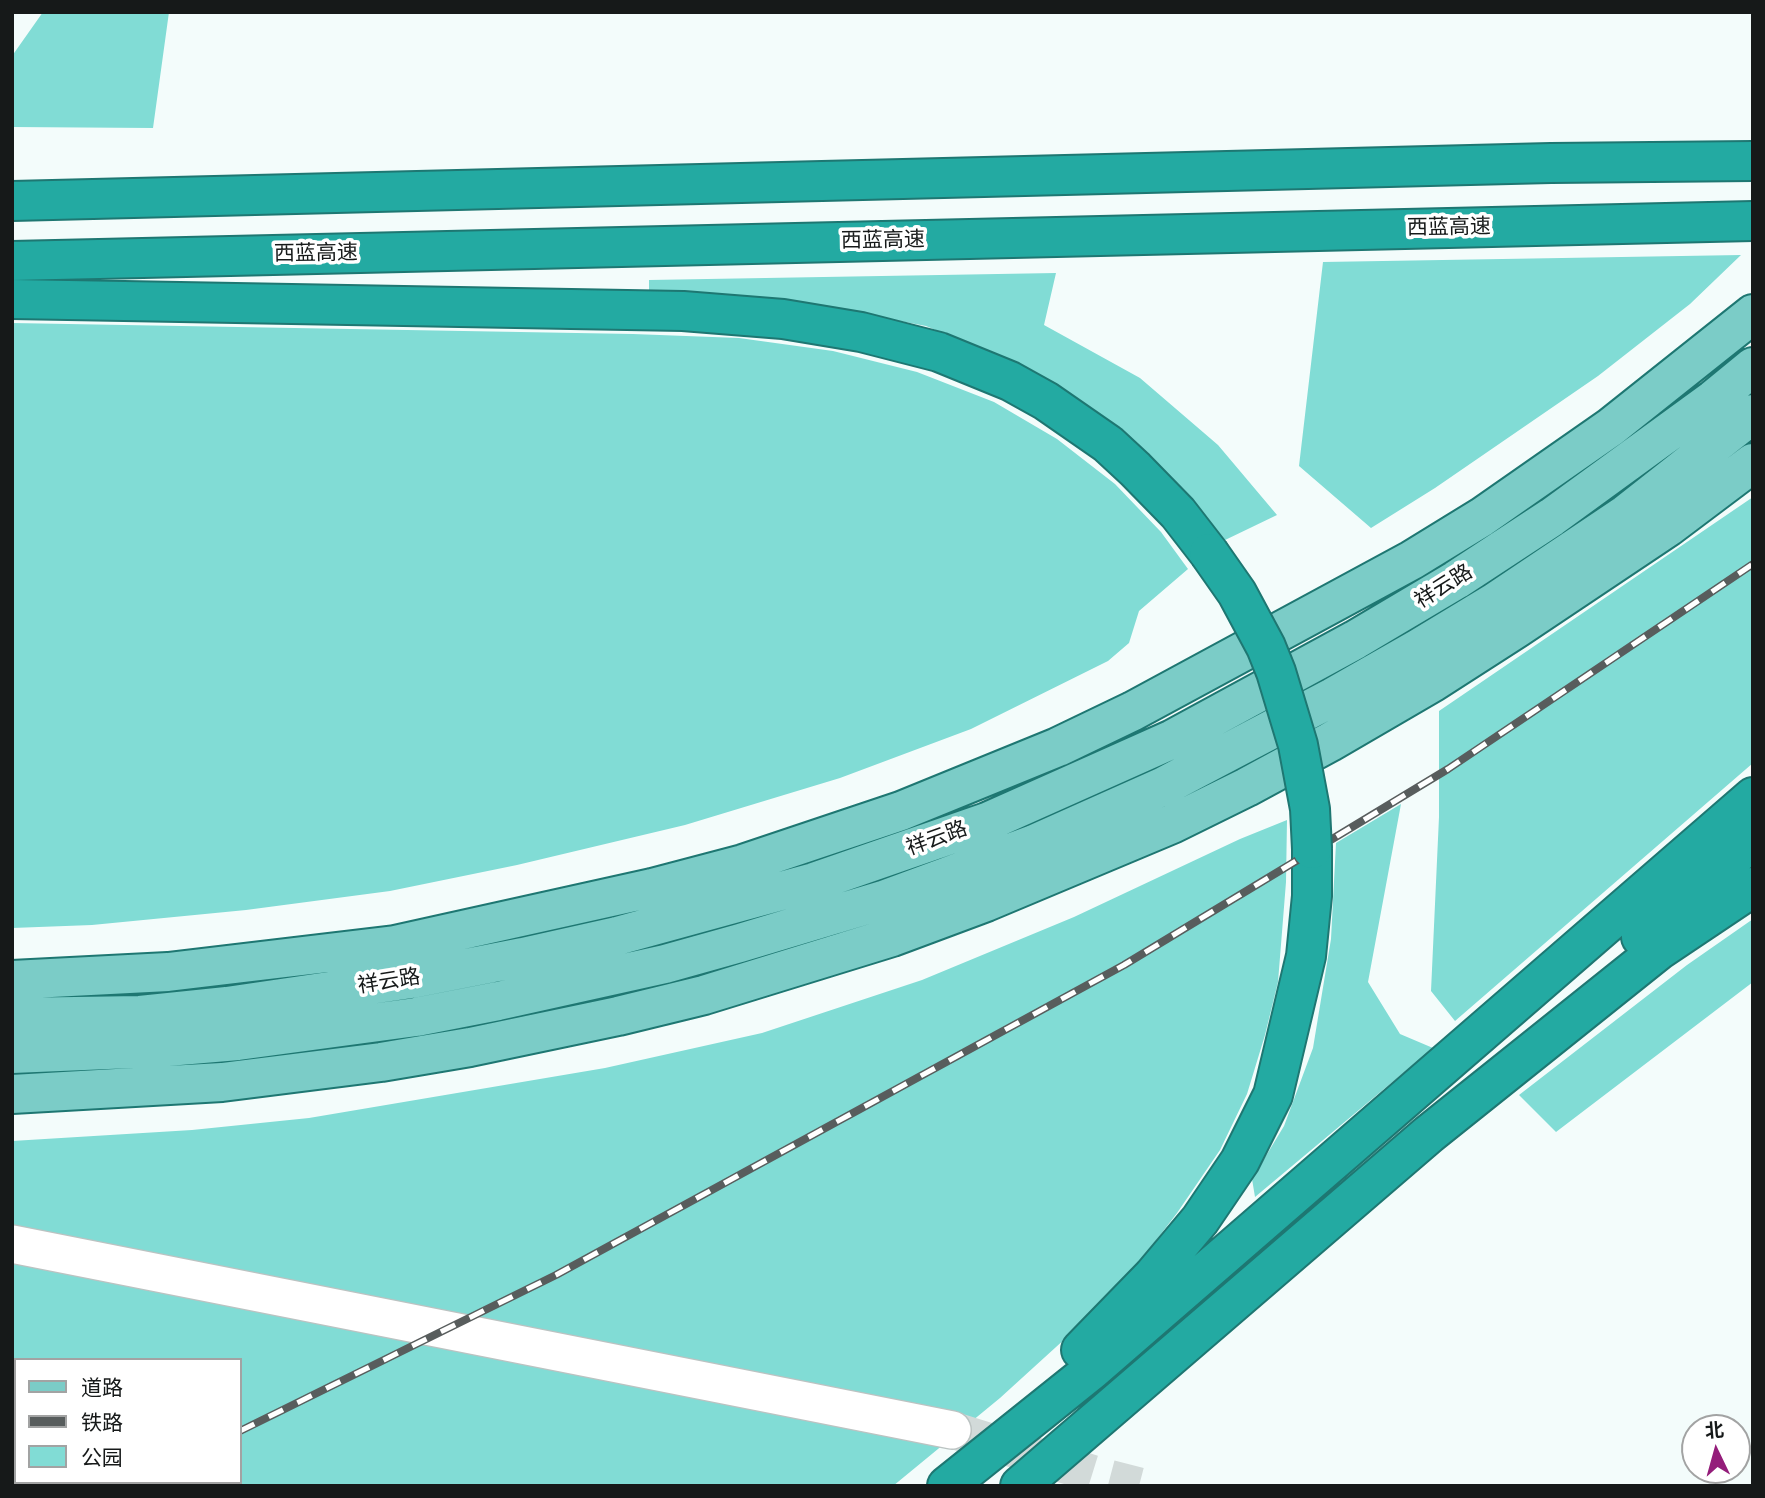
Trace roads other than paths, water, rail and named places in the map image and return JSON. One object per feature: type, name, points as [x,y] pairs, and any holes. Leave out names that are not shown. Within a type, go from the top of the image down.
[{"type":"highway","points":[[12,201],[1550,163],[1753,161]]},
{"type":"highway","name":"西蓝高速","points":[[12,261],[1753,221]]},
{"type":"highway","points":[[12,299],[683,311],[783,318],[861,332],[939,352],[1010,381],[1046,401],[1108,444],[1178,513],[1237,593],[1266,646],[1298,745],[1310,809],[1312,849],[1310,926],[1301,985],[1273,1095],[1240,1161],[1200,1220],[1153,1276],[945,1486]]},
{"type":"highway","points":[[945,1486],[1092,1370],[1753,797]]},
{"type":"highway","points":[[1429,1134],[1630,946],[1753,840]]},
{"type":"highway","points":[[1020,1486],[1429,1134],[1658,950],[1753,887]]},
{"type":"main road","points":[[12,979],[168,972],[396,945],[652,888],[743,864],[901,811],[1047,751],[1133,711],[1412,560],[1482,517],[1611,428],[1753,314]]},
{"type":"main road","name":"祥云路","points":[[12,1017],[140,1014],[227,1006],[411,979],[523,957],[618,936],[814,882],[987,822],[1173,739],[1355,640],[1456,580],[1552,517],[1714,399],[1753,367]]},
{"type":"main road","name":"祥云路","points":[[12,1054],[155,1048],[238,1041],[340,1028],[484,1003],[665,964],[816,921],[959,872],[1034,844],[1164,786],[1322,703],[1419,648],[1495,602],[1626,514],[1753,414]]},
{"type":"main road","points":[[12,1094],[222,1082],[381,1062],[470,1047],[704,995],[904,933],[986,902],[1172,824],[1247,787],[1433,682],[1668,527],[1753,463]]},
{"type":"street","points":[[12,1244],[952,1430]]},
{"type":"tunnel","points":[[952,1430],[1139,1486]]},
{"type":"railway","points":[[242,1430],[556,1275],[1124,965],[1448,769],[1753,564]]}]
